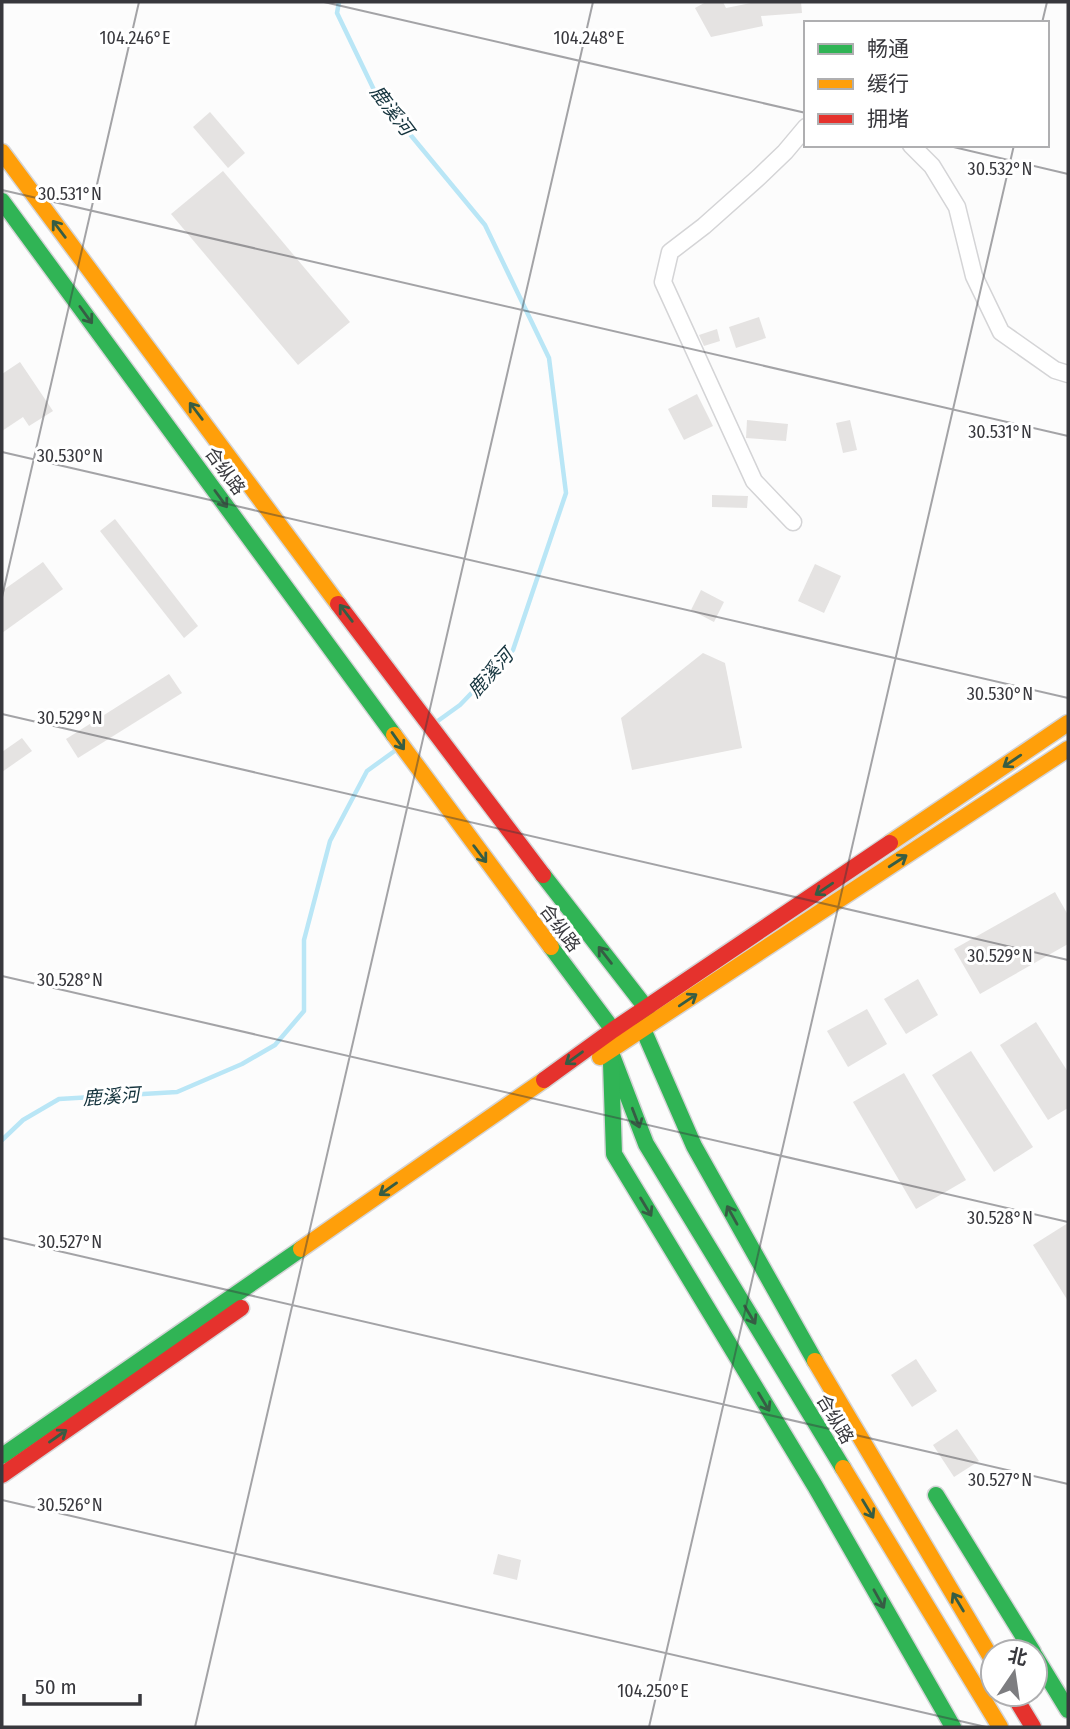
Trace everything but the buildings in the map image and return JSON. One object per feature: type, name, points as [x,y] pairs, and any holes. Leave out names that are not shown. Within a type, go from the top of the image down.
[{"type":"main road","name":"合纵路","points":[[2,152],[468,778],[647,1009]]},
{"type":"main road","name":"合纵路","points":[[2,201],[359,685],[439,799],[613,1030],[610,1050],[646,1144],[1000,1727]]},
{"type":"main road","points":[[2,1456],[515,1101],[613,1030],[1068,723]]},
{"type":"main road","points":[[2,1475],[610,1050],[1068,749]]},
{"type":"main road","points":[[643,1029],[647,1009]]},
{"type":"main road","name":"合纵路","points":[[643,1029],[701,1158],[786,1312],[979,1638]]},
{"type":"main road","points":[[610,1050],[614,1154],[815,1486],[953,1727]]},
{"type":"main road","points":[[936,1495],[1024,1638]]},
{"type":"main road","points":[[1049,1679],[1068,1710]]},
{"type":"main road","points":[[1021,1708],[1033,1727]]},
{"type":"street","points":[[793,522],[754,481],[663,282],[670,252],[759,177],[804,129]]},
{"type":"street","points":[[913,147],[932,166],[957,207],[974,276],[1002,332],[1055,370],[1068,374]]},
{"type":"waterway","name":"鹿溪河","points":[[339,2],[337,13],[375,92],[485,225],[549,358],[566,493],[513,650],[460,705],[435,723]]},
{"type":"waterway","name":"鹿溪河","points":[[2,1140],[23,1120],[59,1099],[177,1092],[242,1064],[275,1045],[304,1011],[304,940],[330,841],[367,771],[396,750]]},
{"type":"traffic: fast","points":[[2,201],[394,735]]},
{"type":"traffic: fast","points":[[543,875],[647,1009],[643,1029],[694,1146],[815,1361]]},
{"type":"traffic: fast","points":[[551,947],[613,1030],[610,1050],[646,1144],[843,1468]]},
{"type":"traffic: fast","points":[[611,1063],[614,1154],[815,1486],[953,1727]]},
{"type":"traffic: fast","points":[[2,1456],[301,1249]]},
{"type":"traffic: fast","points":[[936,1495],[1024,1638]]},
{"type":"traffic: fast","points":[[1049,1679],[1068,1710]]},
{"type":"traffic: slow","points":[[2,152],[338,604]]},
{"type":"traffic: slow","points":[[890,843],[1068,723]]},
{"type":"traffic: slow","points":[[394,735],[551,947]]},
{"type":"traffic: slow","points":[[600,1057],[1068,749]]},
{"type":"traffic: slow","points":[[301,1249],[544,1080]]},
{"type":"traffic: slow","points":[[815,1361],[979,1638]]},
{"type":"traffic: slow","points":[[843,1468],[1000,1727]]},
{"type":"traffic: jam","points":[[338,604],[543,875]]},
{"type":"traffic: jam","points":[[544,1080],[613,1030],[890,843]]},
{"type":"traffic: jam","points":[[2,1475],[241,1308]]},
{"type":"traffic: jam","points":[[1021,1708],[1033,1727]]}]
